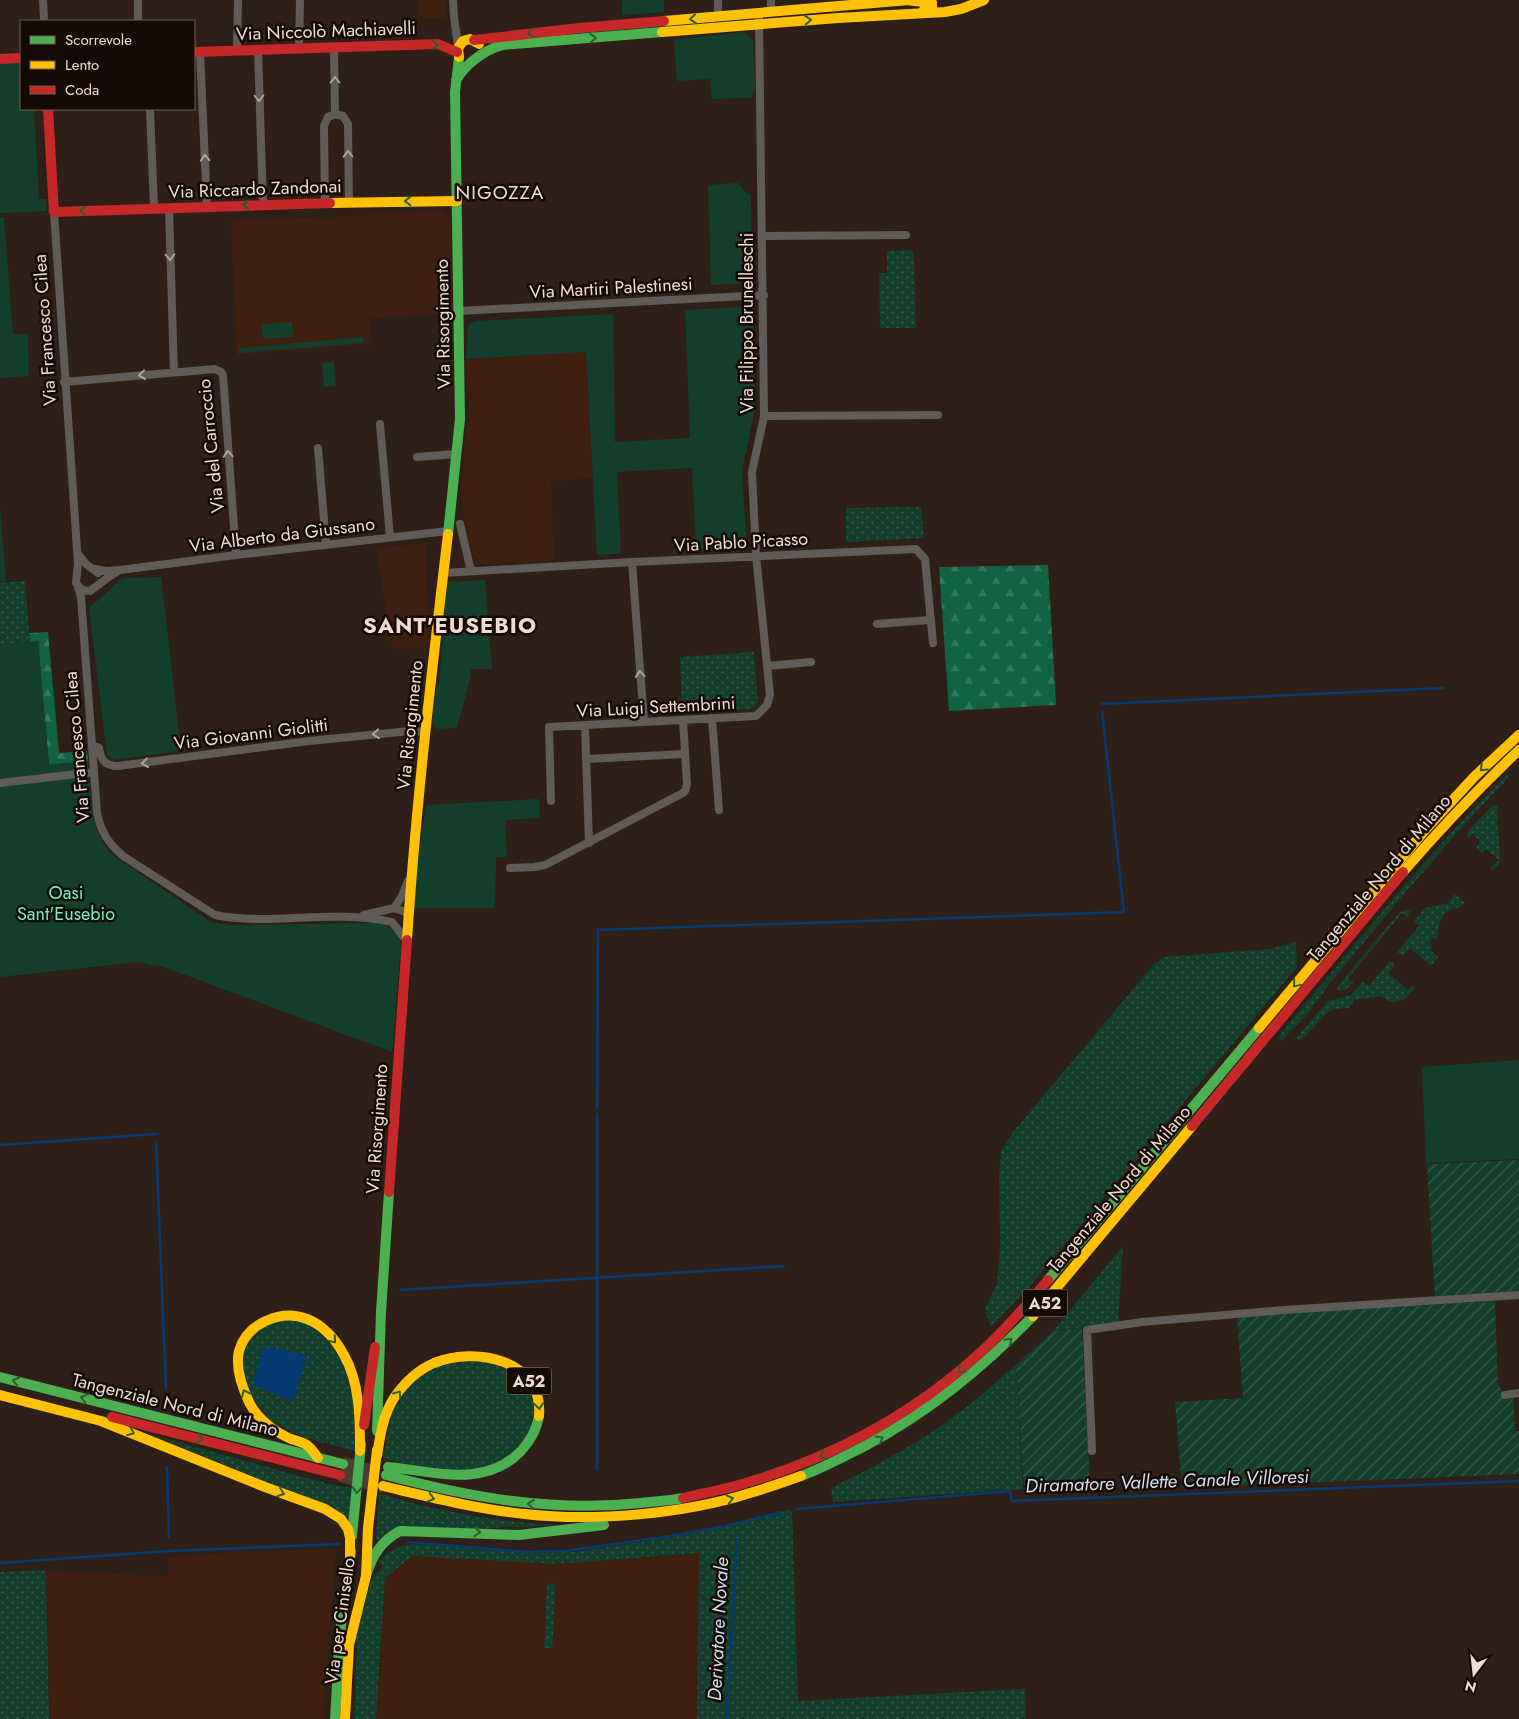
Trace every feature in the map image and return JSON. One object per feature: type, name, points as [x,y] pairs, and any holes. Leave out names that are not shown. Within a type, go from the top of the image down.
[{"type":"main road","points":[[456,81],[465,68],[475,60],[492,48],[502,45],[792,13],[826,4],[908,0],[932,3],[930,9],[912,13]]},
{"type":"main road","points":[[475,60],[465,62],[458,52],[461,41],[580,28],[718,17],[912,13],[955,10],[984,0]]},
{"type":"main road","points":[[759,17],[770,12],[805,9]]},
{"type":"main road","points":[[471,39],[481,48],[475,60]]},
{"type":"main road","name":"Via Niccolò Machiavelli","points":[[197,52],[438,44],[458,52]]},
{"type":"main road","name":"Via Risorgimento","points":[[368,1528],[377,1456],[381,1312],[411,872],[456,454],[460,400],[456,81],[458,52]]},
{"type":"main road","points":[[0,59],[20,58]]},
{"type":"main road","name":"Via Francesco Cilea","points":[[48,110],[54,212]]},
{"type":"main road","name":"Via Riccardo Zandonai","points":[[54,212],[349,202],[457,201]]},
{"type":"main road","name":"Tangenziale Nord di Milano","points":[[377,1456],[385,1419],[394,1399],[413,1376],[432,1364],[457,1357],[481,1356],[492,1358],[514,1366],[531,1382],[539,1402],[540,1413],[538,1424],[527,1444],[518,1454],[489,1472],[464,1476],[438,1476],[387,1471],[460,1493],[528,1504],[598,1507],[658,1502],[718,1491],[784,1472],[848,1444],[908,1410],[963,1368],[1014,1321],[1426,829],[1475,776],[1519,736]]},
{"type":"main road","name":"Tangenziale Nord di Milano","points":[[383,1486],[475,1507],[545,1516],[615,1517],[658,1513],[702,1506],[786,1483],[851,1455],[927,1410],[962,1384],[995,1355],[1026,1323],[1423,850],[1471,796],[1519,750]]},
{"type":"main road","name":"Via Risorgimento","points":[[353,1529],[360,1451],[381,1312]]},
{"type":"main road","points":[[318,1458],[306,1444],[283,1435],[262,1418],[250,1404],[241,1385],[237,1366],[237,1357],[241,1344],[254,1328],[272,1318],[286,1315],[308,1319],[322,1327],[338,1345],[346,1358],[353,1378],[359,1411],[360,1451]]},
{"type":"main road","name":"Tangenziale Nord di Milano","points":[[0,1377],[342,1464]]},
{"type":"main road","name":"Tangenziale Nord di Milano","points":[[0,1388],[340,1475]]},
{"type":"main road","points":[[0,1395],[101,1421],[325,1509],[341,1519],[348,1529],[350,1557]]},
{"type":"main road","name":"A52","points":[[366,1576],[370,1562],[380,1545],[400,1531],[519,1535],[683,1516],[702,1506]]},
{"type":"main road","name":"Via per Cinisello","points":[[345,1719],[351,1636],[366,1576],[368,1528]]},
{"type":"main road","name":"Via per Cinisello","points":[[334,1719],[340,1634],[353,1529]]},
{"type":"street","points":[[43,0],[44,20]]},
{"type":"street","points":[[138,0],[138,20]]},
{"type":"street","points":[[237,50],[238,0]]},
{"type":"street","points":[[299,48],[300,0]]},
{"type":"street","name":"Via Risorgimento","points":[[453,0],[458,52]]},
{"type":"street","points":[[718,0],[718,17]]},
{"type":"street","points":[[770,12],[771,0]]},
{"type":"street","name":"Via Filippo Brunelleschi","points":[[759,17],[764,295],[764,416],[752,472],[756,556],[770,695],[767,705],[763,710]]},
{"type":"street","points":[[455,26],[471,39]]},
{"type":"street","points":[[334,46],[335,114]]},
{"type":"street","points":[[258,49],[264,205]]},
{"type":"street","points":[[197,52],[207,207]]},
{"type":"street","points":[[150,110],[154,208]]},
{"type":"street","points":[[325,203],[324,126],[328,117],[335,114],[346,118],[348,124],[349,202]]},
{"type":"street","points":[[169,208],[174,372]]},
{"type":"street","name":"Via Francesco Cilea","points":[[54,212],[77,573]]},
{"type":"street","points":[[763,236],[906,235]]},
{"type":"street","name":"Via Martiri Palestinesi","points":[[459,312],[764,295]]},
{"type":"street","name":"Via del Carroccio","points":[[64,382],[215,368],[221,372],[223,375],[236,555]]},
{"type":"street","points":[[764,416],[938,415]]},
{"type":"street","points":[[380,424],[390,537]]},
{"type":"street","points":[[318,448],[326,544]]},
{"type":"street","points":[[417,457],[456,454]]},
{"type":"street","points":[[460,524],[471,571]]},
{"type":"street","name":"Via Alberto da Giussano","points":[[93,568],[106,571],[120,570],[448,531]]},
{"type":"street","points":[[76,549],[84,562],[93,568],[100,578],[99,584],[84,601],[81,611]]},
{"type":"street","name":"Via Pablo Picasso","points":[[443,573],[916,549],[925,559],[933,643]]},
{"type":"street","points":[[632,562],[644,722]]},
{"type":"street","points":[[90,592],[78,587],[75,580],[77,573],[82,568],[93,568]]},
{"type":"street","name":"Via Alberto da Giussano","points":[[99,584],[120,570]]},
{"type":"street","name":"Via Francesco Cilea","points":[[78,587],[81,597],[97,813],[99,825],[109,844],[123,856],[208,912],[216,915],[231,918],[360,917],[392,922],[408,915]]},
{"type":"street","points":[[877,624],[930,620]]},
{"type":"street","points":[[768,666],[811,662]]},
{"type":"street","name":"Via Luigi Settembrini","points":[[551,801],[549,727],[756,716],[763,710]]},
{"type":"street","points":[[712,718],[719,810]]},
{"type":"street","points":[[510,868],[540,867],[685,791],[687,784],[683,720]]},
{"type":"street","points":[[585,726],[588,843]]},
{"type":"street","name":"Via Giovanni Giolitti","points":[[92,746],[99,748],[104,763],[112,766],[309,741],[410,731],[425,732]]},
{"type":"street","points":[[587,759],[685,754]]},
{"type":"street","points":[[0,783],[94,772]]},
{"type":"street","points":[[408,915],[394,908],[402,896],[411,872]]},
{"type":"street","name":"Via Francesco Cilea","points":[[360,917],[394,908]]},
{"type":"street","points":[[392,922],[406,940]]},
{"type":"street","points":[[1092,1451],[1087,1330],[1142,1322],[1275,1311],[1519,1295]]},
{"type":"street","points":[[1505,1394],[1519,1393]]},
{"type":"shaded area","points":[[417,0],[446,0],[446,18],[417,18]]},
{"type":"shaded area","points":[[441,210],[451,221],[452,313],[369,319],[372,344],[237,355],[231,220],[336,217]]},
{"type":"shaded area","points":[[586,352],[593,478],[551,481],[554,560],[476,565],[460,495],[469,408],[466,359]]},
{"type":"shaded area","points":[[426,543],[429,648],[392,649],[376,548]]},
{"type":"shaded area","points":[[336,1549],[323,1719],[50,1719],[46,1571],[168,1576],[169,1558],[219,1553]]},
{"type":"shaded area","points":[[700,1553],[698,1719],[376,1719],[385,1579],[413,1556],[556,1564]]},
{"type":"green space","points":[[622,0],[664,0],[664,12],[622,15]]},
{"type":"green space","points":[[741,19],[741,22],[582,35],[582,32]]},
{"type":"green space","points":[[746,33],[753,41],[755,87],[751,98],[712,99],[710,79],[677,81],[674,40]]},
{"type":"green space","points":[[0,63],[20,63],[20,110],[34,110],[39,199],[46,199],[47,211],[0,213]]},
{"type":"green space","points":[[739,183],[744,191],[751,195],[752,283],[711,285],[708,185]]},
{"type":"green space","points":[[0,217],[4,217],[13,334],[28,334],[29,376],[0,378]]},
{"type":"green space","points":[[911,250],[914,256],[916,328],[880,328],[879,273],[887,273],[887,251]]},
{"type":"green space","points":[[742,307],[749,309],[754,315],[755,409],[742,470],[746,537],[737,546],[731,548],[696,549],[692,468],[617,472],[621,553],[597,555],[586,352],[466,359],[468,326],[477,321],[613,314],[615,442],[690,438],[685,310]]},
{"type":"green space","points":[[292,322],[293,337],[263,339],[261,324]]},
{"type":"green space","points":[[363,337],[363,343],[239,353],[239,348]]},
{"type":"green space","points":[[334,362],[336,386],[324,387],[322,363]]},
{"type":"green space","points":[[0,506],[6,582],[0,582]]},
{"type":"green space","points":[[921,507],[924,538],[846,542],[846,508]]},
{"type":"green space","points":[[1048,565],[1056,705],[949,711],[939,567]]},
{"type":"green space","points":[[161,577],[180,740],[178,751],[114,760],[107,755],[89,607],[123,578]]},
{"type":"green space","points":[[485,580],[492,669],[471,669],[457,728],[437,729],[432,723],[437,685],[439,684],[447,582]]},
{"type":"green space","points":[[25,581],[30,642],[0,645],[0,583]]},
{"type":"green space","points":[[48,632],[59,753],[87,751],[88,761],[49,765],[38,642],[30,642],[29,633]]},
{"type":"green space","name":"Oasi Sant'Eusebio","points":[[38,641],[49,765],[88,761],[94,821],[111,854],[211,922],[230,925],[378,923],[394,930],[399,936],[401,945],[392,1052],[164,967],[137,962],[0,977],[0,645]]},
{"type":"green space","points":[[754,652],[758,703],[751,709],[682,713],[680,657]]},
{"type":"green space","points":[[1507,774],[1509,775],[1506,780],[1399,900],[1331,982],[1305,1017],[1281,1041],[1278,1041],[1281,1033],[1391,901],[1448,836]]},
{"type":"green space","points":[[539,799],[540,818],[505,820],[507,857],[496,857],[495,908],[413,908],[426,805]]},
{"type":"green space","points":[[1495,805],[1497,807],[1500,861],[1499,865],[1492,870],[1490,868],[1499,860],[1486,849],[1482,853],[1476,847],[1480,842],[1473,833],[1469,838],[1467,836],[1469,830]]},
{"type":"green space","points":[[1455,894],[1465,903],[1460,907],[1450,910],[1443,916],[1437,939],[1432,937],[1430,939],[1432,940],[1430,943],[1432,945],[1431,951],[1438,957],[1431,966],[1410,948],[1403,956],[1397,952],[1419,926],[1414,921],[1425,908],[1448,903]]},
{"type":"green space","points":[[1412,909],[1407,917],[1402,913],[1348,978],[1353,983],[1348,988],[1338,991],[1338,986],[1400,912]]},
{"type":"green space","points":[[1296,942],[1297,967],[1030,1286],[991,1327],[985,1309],[997,1284],[1000,1247],[999,1178],[1001,1151],[1013,1132],[1155,963],[1164,957],[1270,949]]},
{"type":"green space","points":[[1390,961],[1395,965],[1388,973],[1408,990],[1412,986],[1415,988],[1404,1000],[1390,1002],[1381,996],[1354,1000],[1349,1008],[1334,1009],[1328,1012],[1301,1040],[1297,1040],[1297,1037],[1328,1001],[1351,995],[1363,982],[1369,986]]},
{"type":"green space","points":[[1519,1060],[1519,1159],[1426,1163],[1422,1067]]},
{"type":"green space","points":[[1519,1160],[1519,1291],[1435,1297],[1427,1164]]},
{"type":"green space","points":[[1123,1246],[1118,1324],[1052,1332]]},
{"type":"green space","points":[[1495,1301],[1498,1385],[1505,1394],[1513,1394],[1515,1431],[1519,1431],[1519,1474],[1182,1488],[1175,1402],[1243,1398],[1237,1316]]},
{"type":"green space","points":[[283,1318],[315,1326],[343,1360],[353,1399],[355,1451],[305,1438],[270,1421],[249,1392],[241,1355],[251,1334]]},
{"type":"green space","points":[[1082,1328],[1090,1485],[1084,1491],[1024,1489],[1016,1365],[1052,1332]]},
{"type":"green space","points":[[491,1361],[518,1374],[536,1403],[530,1432],[508,1457],[480,1470],[435,1471],[383,1458],[391,1415],[410,1383],[443,1363]]},
{"type":"green space","points":[[1016,1365],[1023,1489],[833,1502],[831,1488],[920,1440],[975,1400]]},
{"type":"green space","points":[[152,1435],[329,1484],[352,1488],[350,1519],[340,1512]]},
{"type":"green space","points":[[379,1495],[467,1515],[556,1526],[503,1527],[376,1540]]},
{"type":"green space","points":[[788,1509],[792,1512],[798,1701],[1025,1689],[1026,1719],[697,1719],[699,1553],[556,1564],[413,1556],[385,1578],[376,1719],[354,1719],[357,1643],[354,1641],[372,1578],[382,1567],[379,1561],[394,1549],[413,1544],[528,1553],[574,1552],[673,1537],[780,1513]]},
{"type":"green space","points":[[46,1570],[49,1719],[0,1719],[0,1572]]},
{"type":"green space","points":[[547,1583],[556,1584],[552,1648],[544,1648]]},
{"type":"water","points":[[271,1347],[307,1356],[293,1401],[255,1386],[254,1382],[262,1349]]},
{"type":"waterway","points":[[1102,704],[1443,688]]},
{"type":"waterway","points":[[597,1108],[598,930],[1124,912],[1102,711]]},
{"type":"waterway","points":[[597,1114],[597,1469]]},
{"type":"waterway","points":[[0,1145],[156,1134]]},
{"type":"waterway","points":[[156,1142],[166,1388]]},
{"type":"waterway","points":[[400,1290],[784,1266]]},
{"type":"waterway","points":[[167,1467],[169,1537]]},
{"type":"waterway","name":"Diramatore Vallette Canale Villoresi","points":[[796,1509],[1010,1491],[1012,1501],[1519,1481]]},
{"type":"waterway","points":[[408,1542],[527,1552],[566,1551],[671,1536],[725,1526],[781,1512]]},
{"type":"waterway","name":"Derivatore Novale","points":[[727,1719],[737,1540]]},
{"type":"waterway","points":[[0,1563],[169,1551],[339,1544]]},
{"type":"tunnel","points":[[343,1464],[386,1475]]},
{"type":"tunnel","points":[[340,1475],[383,1486]]},
{"type":"traffic: fast","points":[[456,80],[476,58],[502,45],[662,32]]},
{"type":"traffic: fast","points":[[448,534],[460,419],[455,92],[459,58]]},
{"type":"traffic: fast","points":[[1048,1280],[1259,1028]]},
{"type":"traffic: fast","points":[[377,1431],[381,1312],[389,1192]]},
{"type":"traffic: fast","points":[[801,1476],[870,1444],[920,1413],[990,1358],[1033,1316]]},
{"type":"traffic: fast","points":[[0,1377],[343,1464]]},
{"type":"traffic: fast","points":[[388,1467],[458,1475],[475,1474],[491,1470],[507,1463],[521,1451],[533,1435],[539,1416]]},
{"type":"traffic: fast","points":[[352,1536],[361,1444]]},
{"type":"traffic: fast","points":[[386,1475],[481,1496],[544,1504],[575,1506],[608,1505],[683,1498]]},
{"type":"traffic: fast","points":[[366,1576],[371,1562],[382,1544],[400,1531],[519,1535],[604,1525]]},
{"type":"traffic: fast","points":[[335,1719],[340,1634],[351,1551]]},
{"type":"traffic: slow","points":[[906,0],[932,3],[932,8],[923,11]]},
{"type":"traffic: slow","points":[[664,21],[909,0]]},
{"type":"traffic: slow","points":[[662,32],[838,18],[945,12],[961,9],[984,0]]},
{"type":"traffic: slow","points":[[459,57],[458,48],[463,41],[470,39],[479,44]]},
{"type":"traffic: slow","points":[[330,203],[457,201]]},
{"type":"traffic: slow","points":[[407,940],[430,686],[448,534]]},
{"type":"traffic: slow","points":[[1259,1028],[1426,829],[1475,776],[1519,735]]},
{"type":"traffic: slow","points":[[1403,872],[1431,840],[1519,750]]},
{"type":"traffic: slow","points":[[1033,1316],[1192,1126]]},
{"type":"traffic: slow","points":[[318,1458],[306,1445],[279,1433],[267,1424],[252,1408],[242,1384],[238,1357],[243,1341],[257,1326],[276,1317],[297,1316],[307,1319],[318,1325],[341,1349],[349,1366],[356,1389],[360,1451]]},
{"type":"traffic: slow","points":[[377,1456],[385,1419],[390,1405],[398,1392],[422,1369],[451,1358],[469,1356],[487,1358],[504,1362],[519,1370],[531,1382],[538,1397],[539,1416]]},
{"type":"traffic: slow","points":[[0,1395],[101,1421],[325,1509],[341,1519],[348,1529],[350,1557]]},
{"type":"traffic: slow","points":[[345,1719],[349,1645],[366,1576],[368,1528],[377,1450]]},
{"type":"traffic: slow","points":[[383,1486],[507,1512],[580,1517],[639,1514],[697,1506],[750,1493],[801,1476]]},
{"type":"traffic: jam","points":[[474,40],[664,21]]},
{"type":"traffic: jam","points":[[195,52],[438,44],[457,52]]},
{"type":"traffic: jam","points":[[0,59],[20,58]]},
{"type":"traffic: jam","points":[[48,110],[54,212],[330,203]]},
{"type":"traffic: jam","points":[[1192,1126],[1403,872]]},
{"type":"traffic: jam","points":[[389,1192],[407,940]]},
{"type":"traffic: jam","points":[[683,1498],[735,1486],[804,1463],[835,1450],[893,1418],[947,1381],[982,1351],[1012,1322],[1048,1280]]},
{"type":"traffic: jam","points":[[364,1425],[375,1347]]},
{"type":"traffic: jam","points":[[112,1417],[340,1475]]},
{"type":"district","name":"NIGOZZA","points":[[500,192]]},
{"type":"district","name":"SANT'EUSEBIO","points":[[450,625]]}]
